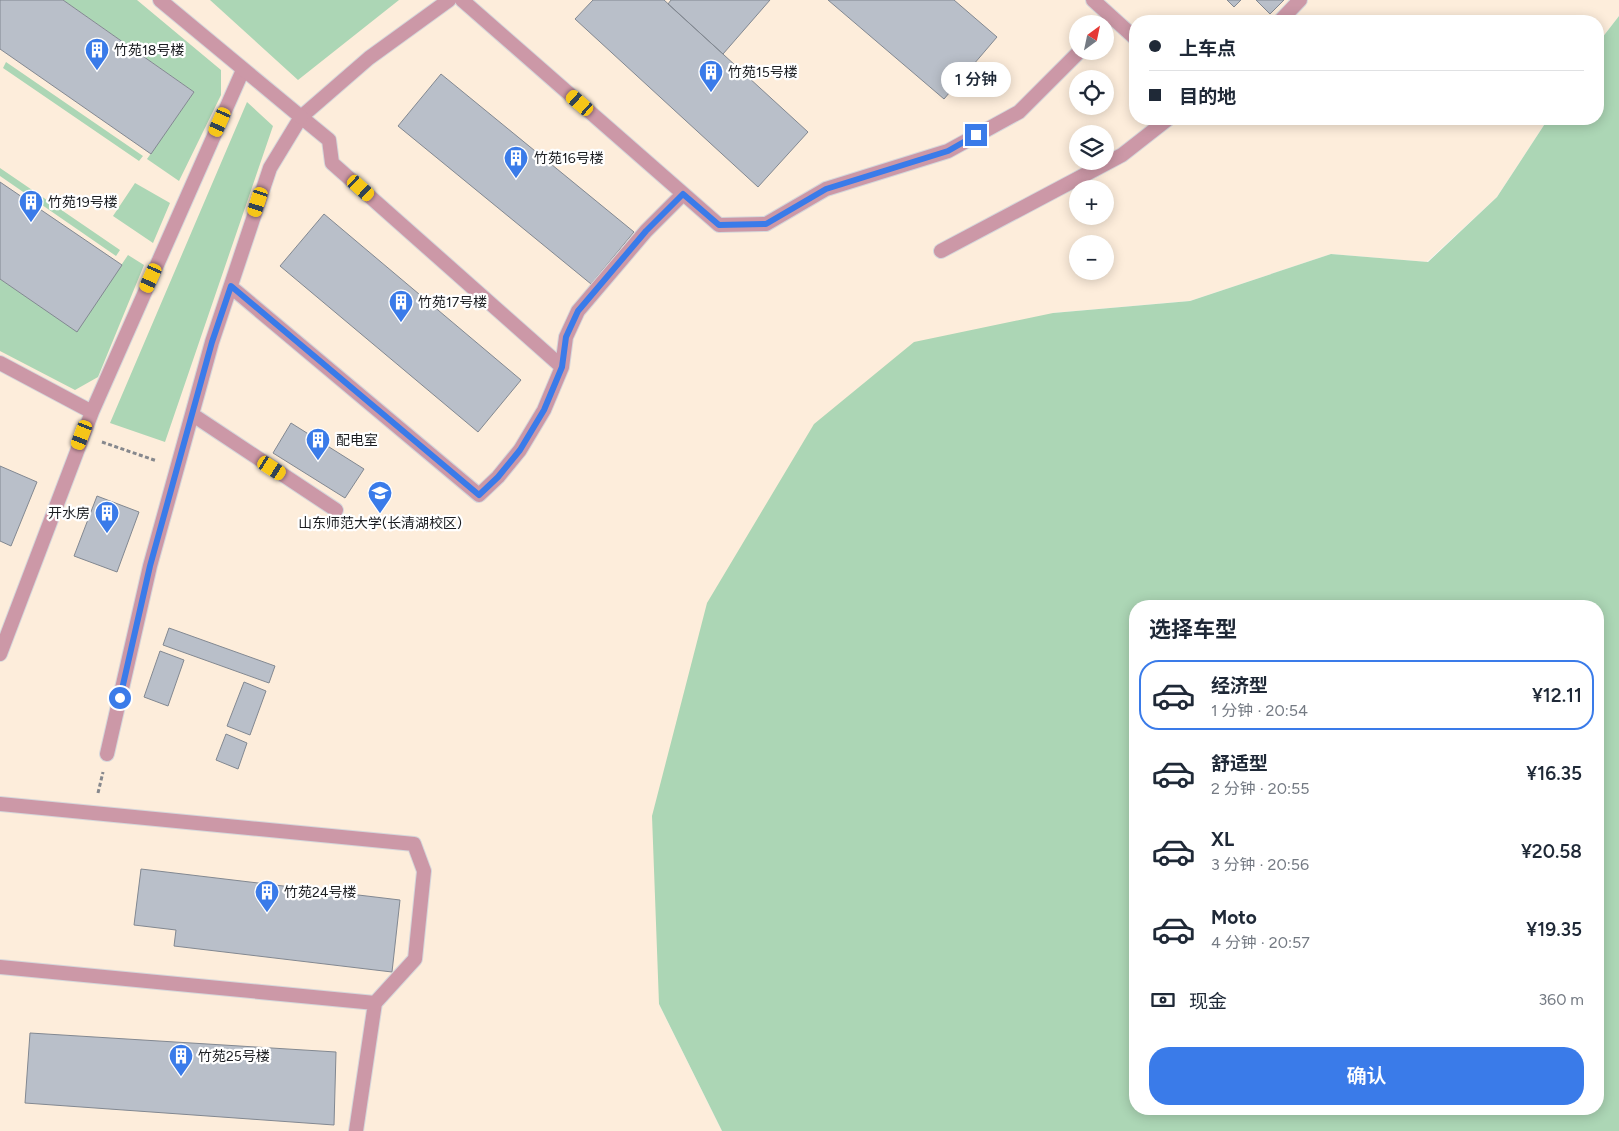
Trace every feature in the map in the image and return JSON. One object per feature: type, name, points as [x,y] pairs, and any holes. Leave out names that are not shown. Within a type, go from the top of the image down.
[{"type":"street","points":[[160,0],[329,140],[332,163],[562,367]]},
{"type":"street","points":[[107,754],[150,566],[212,342],[270,168],[301,117],[369,58],[449,0]]},
{"type":"street","points":[[462,0],[719,225],[766,224],[826,189],[948,151],[1019,112],[1071,60]]},
{"type":"street","points":[[1093,0],[1104,15]]},
{"type":"street","points":[[1286,15],[1300,0]]},
{"type":"street","points":[[1114,25],[1129,34]]},
{"type":"street","points":[[0,654],[82,435],[243,70]]},
{"type":"street","points":[[941,251],[1122,155],[1160,125]]},
{"type":"street","points":[[231,286],[479,495],[498,477],[520,450],[544,410],[562,367],[566,337],[578,311],[646,231],[683,194]]},
{"type":"street","points":[[0,363],[92,412]]},
{"type":"street","points":[[193,415],[336,510]]},
{"type":"street","points":[[0,804],[414,844],[424,870],[415,959],[375,1003],[356,1131]]},
{"type":"street","points":[[0,967],[375,1003]]},
{"type":"path","points":[[82,435],[178,468]]},
{"type":"path","points":[[94,813],[107,754]]},
{"type":"shaded area","name":"山东师范大学(长清湖校区)","points":[[0,0],[1619,0],[1619,16],[1604,35],[1604,15],[1129,15],[1129,125],[1544,125],[1497,197],[1427,262],[1331,254],[1190,301],[1053,313],[659,1004],[722,1131],[0,1131]]},
{"type":"green space","points":[[63,0],[137,0],[221,70],[221,95],[179,181],[147,159],[194,92]]},
{"type":"green space","points":[[210,0],[399,0],[298,80]]},
{"type":"green space","points":[[1619,16],[1619,1131],[722,1131],[659,1004],[652,816],[707,603],[814,424],[914,342],[1053,313],[1190,301],[1331,254],[1428,262],[1497,197],[1544,125],[1604,125],[1604,35]]},
{"type":"green space","points":[[6,62],[143,156],[139,161],[3,68]]},
{"type":"green space","points":[[247,102],[273,126],[165,442],[110,423]]},
{"type":"green space","points":[[0,168],[120,250],[116,256],[0,176]]},
{"type":"green space","points":[[135,183],[170,203],[153,243],[113,216]]},
{"type":"green space","points":[[128,255],[144,265],[98,377],[75,390],[0,351],[0,279],[77,331]]},
{"type":"building","name":"竹苑18号楼","points":[[0,0],[63,0],[194,92],[151,154],[0,49]]},
{"type":"building","name":"竹苑15号楼","points":[[593,0],[664,0],[808,132],[758,187],[575,19]]},
{"type":"building","points":[[671,0],[770,0],[723,54],[668,4]]},
{"type":"building","points":[[828,0],[954,0],[997,37],[944,99]]},
{"type":"building","points":[[1227,0],[1241,0],[1234,7]]},
{"type":"building","points":[[1256,0],[1284,0],[1270,14]]},
{"type":"building","name":"竹苑16号楼","points":[[441,74],[634,232],[591,284],[398,126]]},
{"type":"building","name":"竹苑19号楼","points":[[0,182],[122,265],[77,332],[0,279]]},
{"type":"building","name":"竹苑17号楼","points":[[324,214],[521,380],[478,432],[280,266]]},
{"type":"building","name":"配电室","points":[[291,423],[364,469],[345,498],[273,453]]},
{"type":"building","points":[[0,466],[37,482],[11,546],[0,541]]},
{"type":"building","name":"开水房","points":[[97,496],[139,512],[117,572],[74,556]]},
{"type":"building","points":[[169,628],[275,666],[269,683],[163,645]]},
{"type":"building","points":[[160,651],[184,660],[168,706],[144,697]]},
{"type":"building","points":[[244,682],[266,691],[250,735],[227,726]]},
{"type":"building","points":[[226,734],[247,743],[238,769],[216,760]]},
{"type":"building","name":"竹苑24号楼","points":[[141,869],[400,900],[392,972],[174,946],[176,930],[134,925]]},
{"type":"building","name":"竹苑25号楼","points":[[30,1033],[336,1052],[334,1125],[25,1103]]},
{"type":"place","name":"竹苑18号楼","points":[[97,71]]},
{"type":"place","name":"竹苑15号楼","points":[[711,93]]},
{"type":"place","name":"竹苑16号楼","points":[[516,179]]},
{"type":"place","name":"竹苑19号楼","points":[[31,223]]},
{"type":"place","name":"竹苑17号楼","points":[[401,323]]},
{"type":"place","name":"配电室","points":[[318,461]]},
{"type":"place","name":"山东师范大学(长清湖校区)","points":[[380,514]]},
{"type":"place","name":"开水房","points":[[107,534]]},
{"type":"place","name":"竹苑24号楼","points":[[267,913]]},
{"type":"place","name":"竹苑25号楼","points":[[181,1077]]},
{"type":"route","points":[[120,698],[150,566],[212,342],[231,286],[479,495],[498,477],[520,450],[544,410],[562,367],[566,337],[578,311],[646,231],[683,194],[719,225],[766,224],[826,189],[948,151],[976,135]]}]
